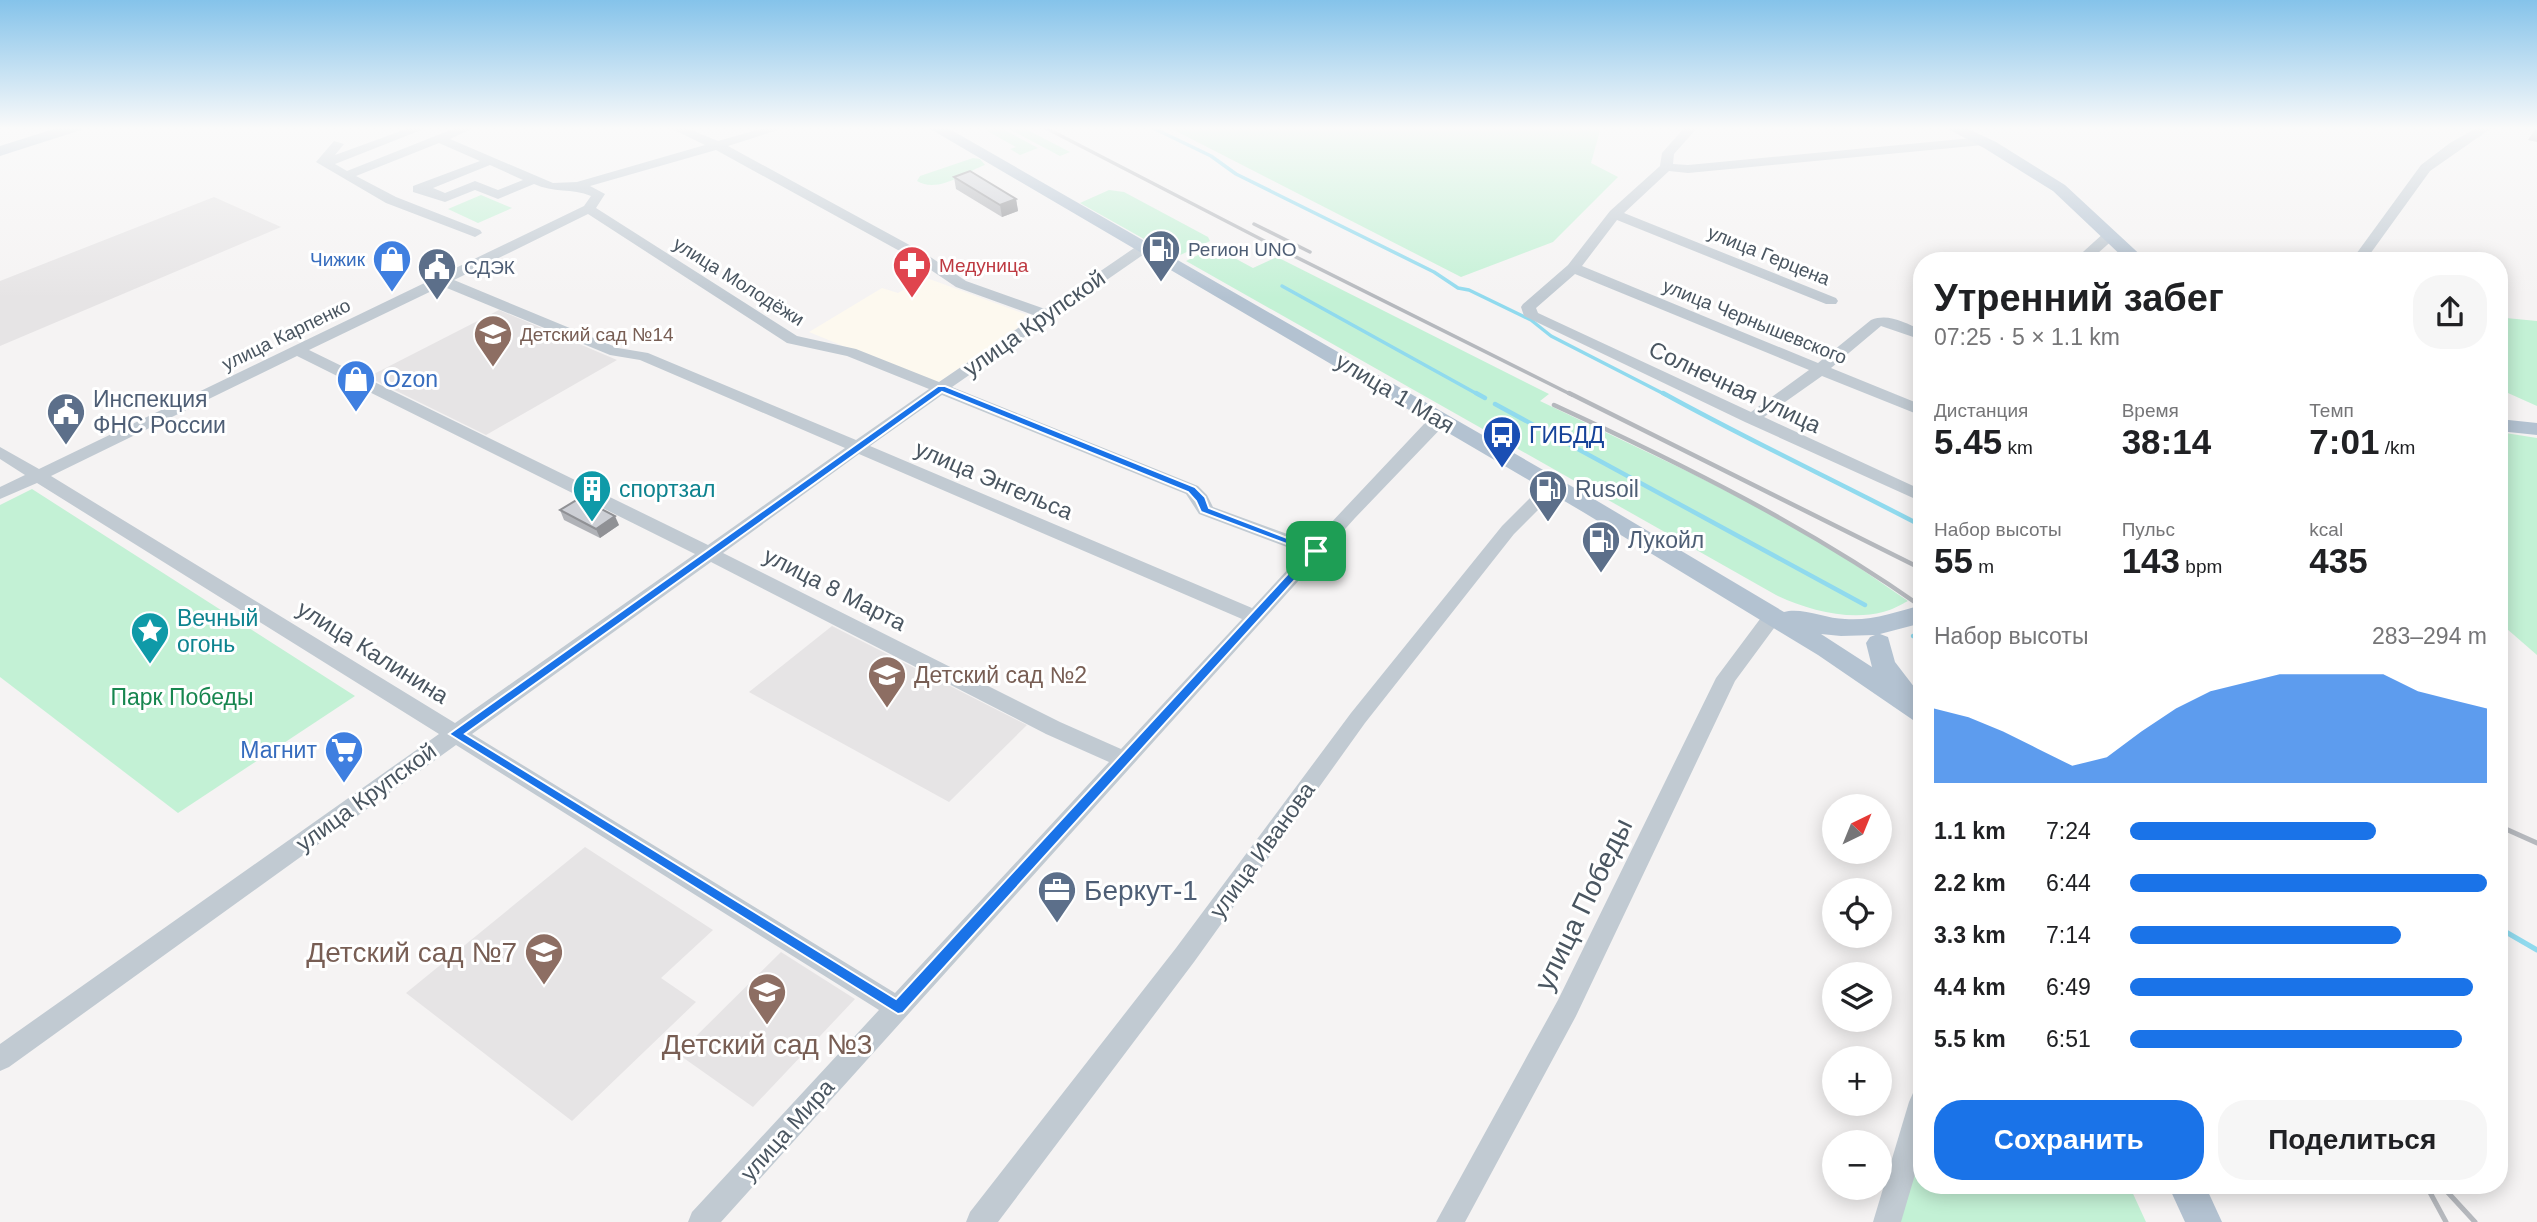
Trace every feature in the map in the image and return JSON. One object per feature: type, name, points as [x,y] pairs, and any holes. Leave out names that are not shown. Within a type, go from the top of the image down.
[{"type":"main road","name":"улица 1 Мая","points":[[1035,184],[1764,610],[1913,706]]},
{"type":"main road","points":[[2053,184],[2129,252]]},
{"type":"main road","points":[[2508,426],[2537,429]]},
{"type":"main road","points":[[1764,610],[1811,624],[1854,629]]},
{"type":"main road","points":[[1827,649],[1837,637],[1854,629],[1911,617]]},
{"type":"main road","points":[[1852,665],[1865,658],[1911,617]]},
{"type":"main road","points":[[1879,643],[1883,664],[1913,701]]},
{"type":"main road","points":[[2190,1194],[2203,1222]]},
{"type":"street","points":[[362,184],[391,201],[475,233]]},
{"type":"street","points":[[391,201],[432,184]]},
{"type":"street","points":[[422,188],[446,198],[475,185],[498,195],[524,184]]},
{"type":"street","points":[[544,184],[551,187],[578,187],[588,184]]},
{"type":"street","points":[[788,184],[921,257],[961,284],[1045,314]]},
{"type":"street","points":[[1573,268],[1615,214],[1648,184]]},
{"type":"street","points":[[2365,252],[2414,184]]},
{"type":"street","points":[[578,187],[598,194],[589,209]]},
{"type":"street","name":"улица Карпенко","points":[[0,494],[589,209]]},
{"type":"street","name":"улица Молодёжи","points":[[589,209],[792,340],[851,352],[941,388],[1192,490],[1201,499],[1205,510],[1316,551]]},
{"type":"street","name":"улица Герцена","points":[[1615,214],[1832,301]]},
{"type":"street","points":[[2090,252],[2110,234]]},
{"type":"street","name":"улица Крупской","points":[[0,1059],[1045,314],[1145,247]]},
{"type":"street","name":"Солнечная улица","points":[[1573,268],[1528,307],[1531,316],[1913,493]]},
{"type":"street","name":"улица Чернышевского","points":[[1573,268],[1913,407]]},
{"type":"street","name":"улица Энгельса","points":[[441,280],[615,352],[643,356],[860,446],[1255,617]]},
{"type":"street","points":[[1751,419],[1822,368],[1876,323],[1884,320],[1913,332]]},
{"type":"street","name":"улица 8 Марта","points":[[297,350],[709,553],[1054,728],[1125,760]]},
{"type":"street","name":"улица Мира","points":[[702,1222],[1255,617],[1430,428],[1441,420]]},
{"type":"street","name":"улица Калинина","points":[[0,452],[898,1008]]},
{"type":"street","name":"улица Иванова","points":[[979,1222],[1185,955],[1358,718],[1508,530],[1553,485]]},
{"type":"street","name":"улица Победы","points":[[1450,1222],[1567,1008],[1721,687],[1764,610]]},
{"type":"street","points":[[1887,1222],[1913,1133]]},
{"type":"shaded area","points":[[214,197],[281,227],[0,346],[0,281]]},
{"type":"shaded area","points":[[924,277],[1033,317],[936,384],[809,332],[882,288],[898,293]]},
{"type":"shaded area","name":"Детский сад №14","points":[[499,310],[617,360],[486,435],[368,377]]},
{"type":"shaded area","name":"Детский сад №2","points":[[832,626],[1027,725],[949,802],[749,692]]},
{"type":"shaded area","name":"Детский сад №7","points":[[585,847],[713,930],[661,978],[696,1002],[572,1121],[406,993]]},
{"type":"shaded area","name":"Детский сад №3","points":[[781,952],[855,999],[753,1107],[678,1054]]},
{"type":"green space","points":[[1279,184],[1611,184],[1553,242],[1461,277]]},
{"type":"green space","points":[[1109,190],[1124,192],[1208,237],[1210,241],[1176,257],[1080,203]]},
{"type":"green space","points":[[481,195],[512,208],[478,223],[448,209]]},
{"type":"green space","points":[[1214,247],[1253,268],[1277,257],[1549,394],[1540,401],[1691,473],[1810,534],[1908,601],[1886,611],[1842,615],[1801,605],[1776,595],[1186,261]]},
{"type":"green space","points":[[2508,318],[2537,321],[2537,406],[2508,393]]},
{"type":"green space","points":[[2508,433],[2537,438],[2537,655],[2508,630]]},
{"type":"green space","name":"Парк Победы","points":[[32,489],[355,696],[178,813],[0,677],[0,505]]},
{"type":"green space","points":[[1913,1170],[1913,1194],[2133,1194],[2146,1222],[1899,1222]]},
{"type":"building","points":[[966,184],[991,184],[1016,199],[1000,205]]},
{"type":"building","points":[[580,498],[615,516],[596,529],[560,510]]},
{"type":"waterway","points":[[1256,184],[1434,272],[1458,288],[1469,290],[1531,320],[1551,336],[1666,395]]},
{"type":"waterway","points":[[1282,286],[1479,395]]},
{"type":"waterway","points":[[1476,393],[1485,398]]},
{"type":"waterway","points":[[1663,393],[1913,521]]},
{"type":"waterway","points":[[1495,404],[1865,605]]},
{"type":"waterway","points":[[2508,933],[2537,950]]},
{"type":"railway","points":[[1154,184],[1572,395]]},
{"type":"railway","points":[[1254,224],[1310,252]]},
{"type":"railway","points":[[1569,393],[1913,565]]},
{"type":"railway","points":[[1554,405],[1649,450],[1789,523],[1913,601]]},
{"type":"railway","points":[[2508,830],[2537,843]]},
{"type":"railway","points":[[2431,1194],[2446,1222]]},
{"type":"railway","points":[[2449,1194],[2475,1222]]},
{"type":"place","name":"Регион UNO","points":[[1161,283]]},
{"type":"place","name":"Чижик","points":[[392,293]]},
{"type":"place","name":"Медуница","points":[[912,299]]},
{"type":"place","name":"СДЭК","points":[[437,301]]},
{"type":"place","name":"Детский сад №14","points":[[493,368]]},
{"type":"place","name":"Ozon","points":[[356,413]]},
{"type":"place","name":"Инспекция ФНС России","points":[[66,446]]},
{"type":"place","name":"ГИБДД","points":[[1502,469]]},
{"type":"place","name":"спортзал","points":[[592,523]]},
{"type":"place","name":"Rusoil","points":[[1548,523]]},
{"type":"place","name":"Лукойл","points":[[1601,574]]},
{"type":"place","name":"Вечный огонь","points":[[150,665]]},
{"type":"place","name":"Детский сад №2","points":[[887,709]]},
{"type":"place","name":"Магнит","points":[[344,784]]},
{"type":"place","name":"Беркут-1","points":[[1057,924]]},
{"type":"place","name":"Детский сад №7","points":[[544,986]]},
{"type":"place","name":"Детский сад №3","points":[[767,1026]]},
{"type":"route","points":[[941,388],[1192,490],[1201,499],[1205,510],[1316,551],[898,1008],[455,734],[941,388]]}]
